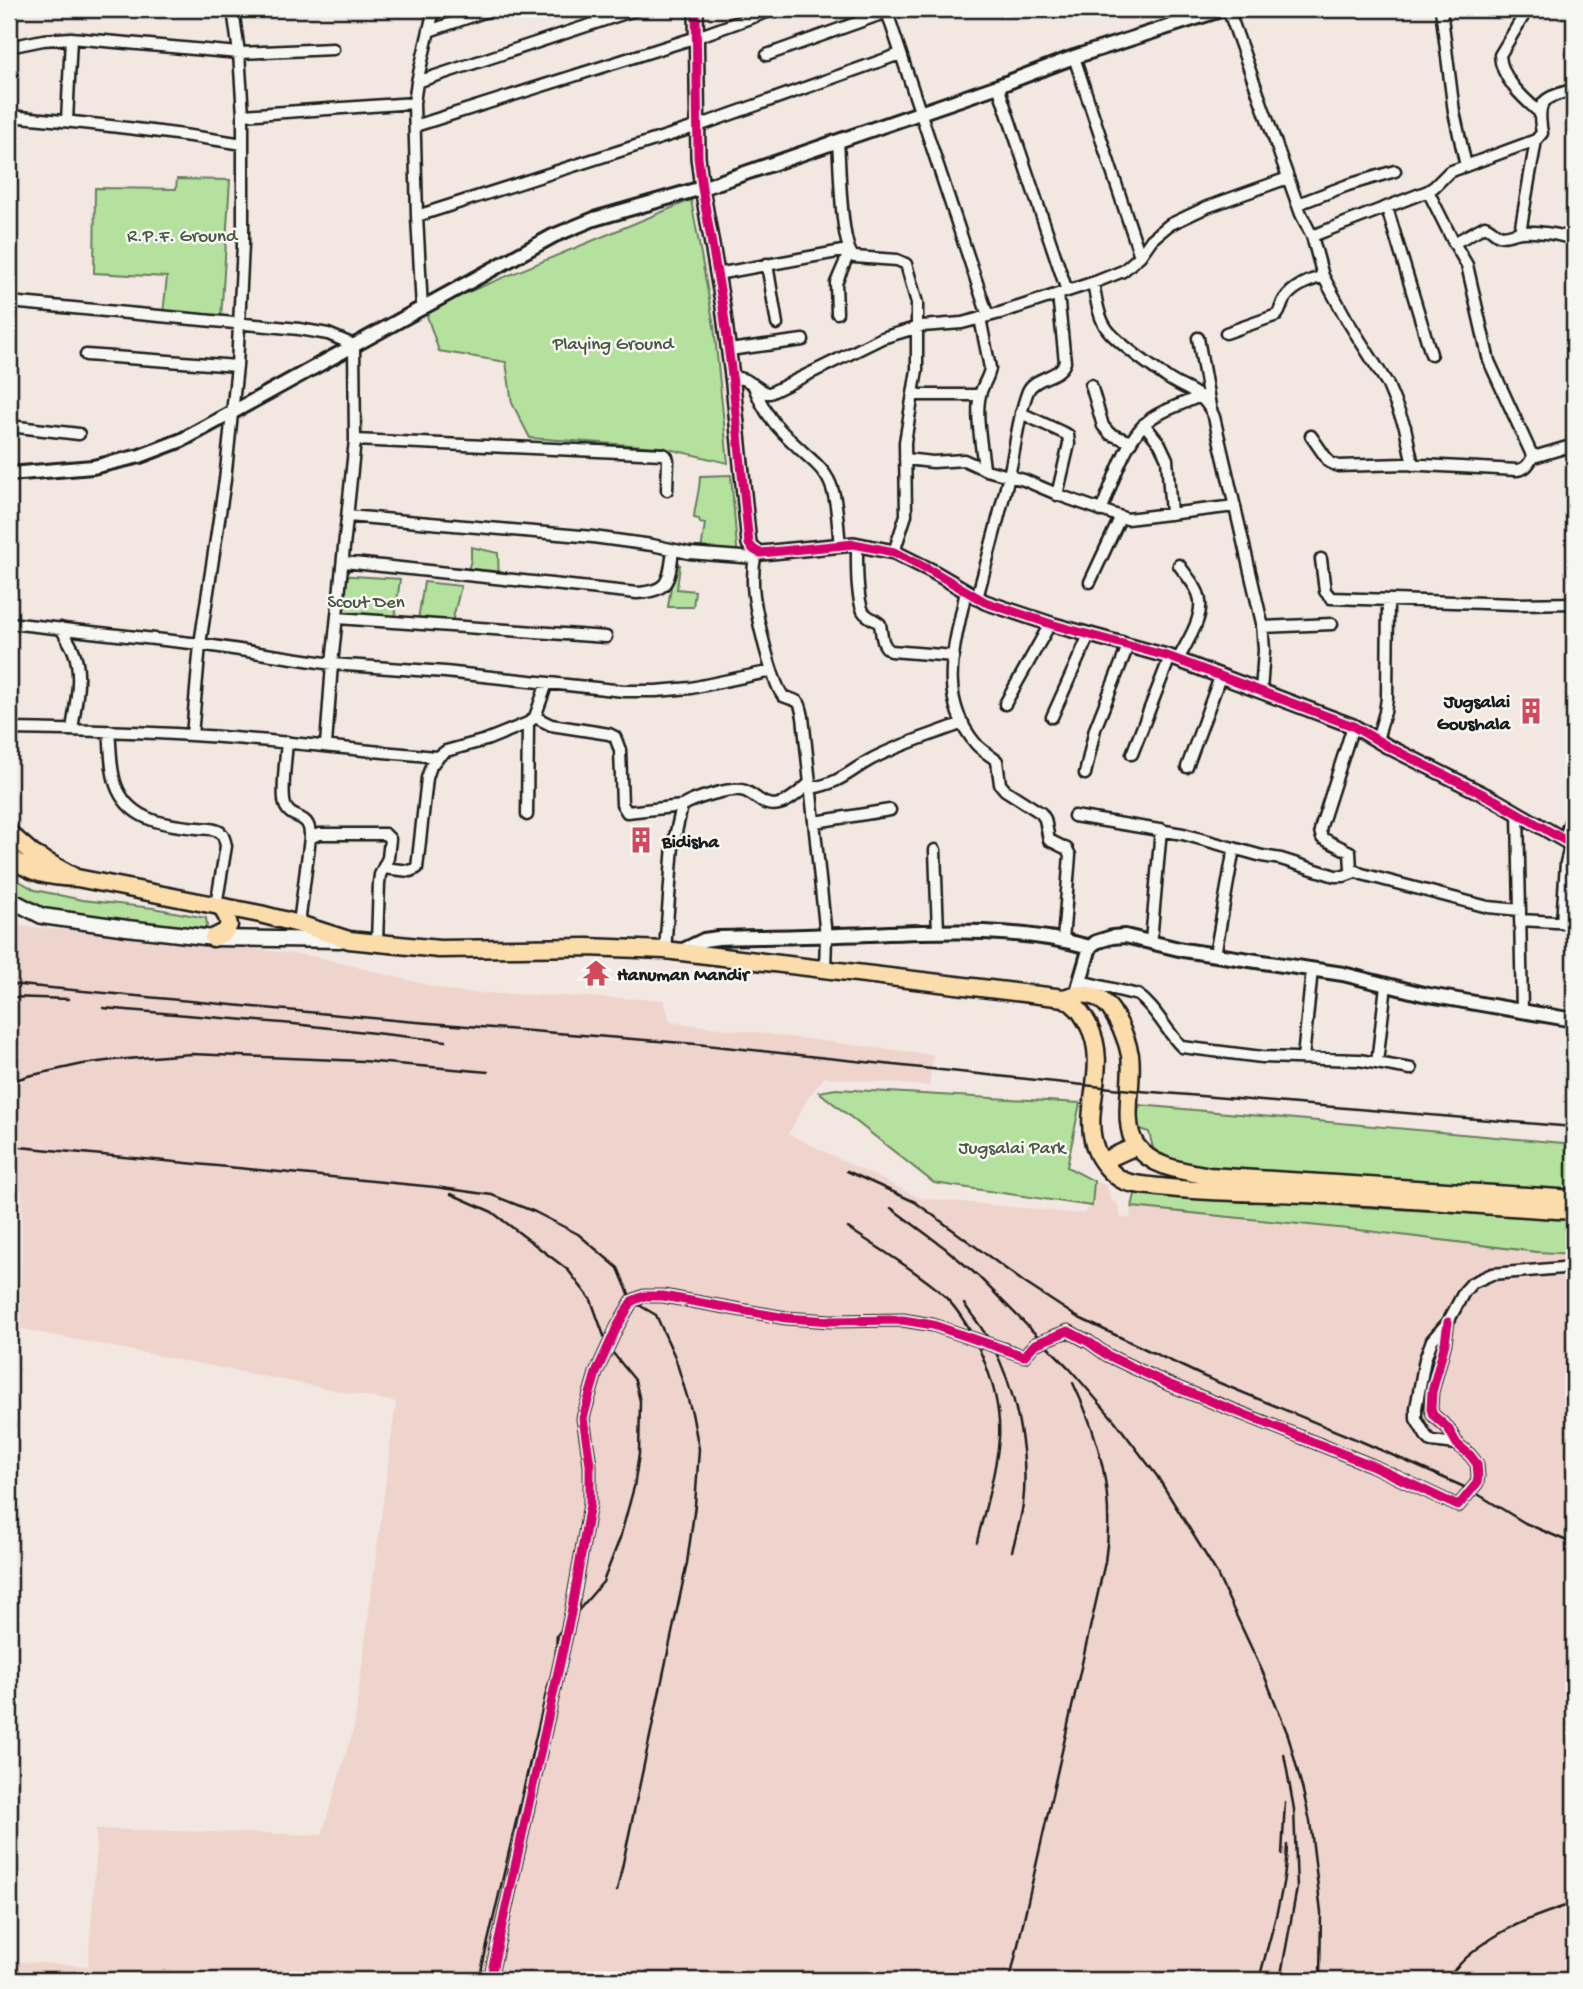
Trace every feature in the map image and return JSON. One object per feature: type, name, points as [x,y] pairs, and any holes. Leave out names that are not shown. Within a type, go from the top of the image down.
[{"type":"main road","points":[[9,833],[33,853],[76,878]]},
{"type":"main road","points":[[9,856],[32,871],[50,877],[76,878],[218,906],[299,924],[349,940]]},
{"type":"main road","points":[[9,899],[42,916],[213,938],[349,940],[439,949],[587,947],[671,951],[1044,994],[1092,995],[1100,999],[1113,1014],[1124,1035],[1130,1064],[1131,1135],[1136,1146],[1159,1164],[1181,1171],[1209,1175],[1574,1199]]},
{"type":"main road","points":[[213,938],[225,932],[229,925],[228,917],[218,906]]},
{"type":"main road","points":[[1074,994],[1096,1043],[1098,1067],[1093,1105],[1093,1137],[1096,1150],[1102,1161],[1124,1181],[1206,1192],[1319,1194],[1574,1211]]},
{"type":"main road","points":[[1102,1161],[1136,1146]]},
{"type":"street","points":[[192,735],[200,643],[220,516],[237,366],[243,244],[243,114],[233,9]]},
{"type":"street","points":[[422,309],[414,103],[434,9]]},
{"type":"street","points":[[429,31],[493,9]]},
{"type":"street","points":[[417,82],[638,9]]},
{"type":"street","points":[[696,9],[698,157],[729,350],[749,544],[756,555],[754,595],[778,689],[783,696],[798,701],[801,707],[826,936],[825,970]]},
{"type":"street","points":[[415,126],[697,37],[775,9]]},
{"type":"street","points":[[9,474],[93,467],[141,456],[182,440],[553,236],[594,219],[702,188],[998,86],[1074,57],[1226,9],[1312,236],[1323,276],[1387,383],[1405,427],[1413,465]]},
{"type":"street","points":[[1441,9],[1454,112],[1466,166]]},
{"type":"street","points":[[1526,9],[1500,55],[1500,60],[1510,82],[1539,112]]},
{"type":"street","points":[[767,55],[886,11],[984,317],[990,368],[990,374],[979,395],[984,469]]},
{"type":"street","points":[[67,121],[71,38]]},
{"type":"street","points":[[9,47],[71,38],[239,53],[332,49]]},
{"type":"street","points":[[417,216],[698,126],[900,54]]},
{"type":"street","points":[[1074,57],[1140,256]]},
{"type":"street","points":[[998,86],[1063,293],[1065,362],[1063,367],[1030,387],[1021,413],[1009,476],[954,656],[951,688],[963,723],[976,743],[997,761],[1000,784],[1041,813],[1045,819],[1049,840],[1067,849],[1070,855],[1063,940]]},
{"type":"street","points":[[1312,236],[1428,191],[1450,172],[1536,140],[1542,133],[1540,106],[1551,97],[1574,89]]},
{"type":"street","points":[[243,114],[414,103]]},
{"type":"street","points":[[9,116],[172,132],[243,144]]},
{"type":"street","points":[[1520,232],[1536,140]]},
{"type":"street","points":[[837,313],[836,284],[848,251],[838,142]]},
{"type":"street","points":[[1298,204],[1395,171]]},
{"type":"street","points":[[732,376],[770,393],[882,338],[932,324],[962,323],[1093,283],[1123,271],[1140,256],[1160,231],[1181,218],[1288,178]]},
{"type":"street","points":[[1428,191],[1467,265],[1489,361],[1524,440],[1534,455]]},
{"type":"street","points":[[1387,208],[1431,354]]},
{"type":"street","points":[[1454,243],[1485,226],[1503,236],[1520,232],[1559,234],[1574,240]]},
{"type":"street","points":[[717,274],[848,251]]},
{"type":"street","points":[[848,251],[854,257],[897,260],[906,264],[917,303],[917,370],[905,442],[906,515],[894,552]]},
{"type":"street","points":[[767,264],[777,324]]},
{"type":"street","points":[[1226,333],[1277,315],[1283,302],[1296,288],[1304,282],[1323,276]]},
{"type":"street","points":[[1093,283],[1103,323],[1113,336],[1167,378],[1200,396],[1210,407]]},
{"type":"street","points":[[9,302],[299,329],[328,334],[354,345]]},
{"type":"street","points":[[1198,338],[1210,407],[1252,575],[1262,627],[1264,650],[1261,692]]},
{"type":"street","points":[[729,350],[803,340]]},
{"type":"street","points":[[326,746],[355,440],[354,345]]},
{"type":"street","points":[[86,355],[237,366]]},
{"type":"street","points":[[753,384],[760,403],[772,421],[828,479],[835,505],[840,544]]},
{"type":"street","points":[[1091,385],[1106,431],[1132,442]]},
{"type":"street","points":[[913,395],[979,395]]},
{"type":"street","points":[[1101,511],[1132,442],[1144,424],[1155,416],[1200,396]]},
{"type":"street","points":[[1021,413],[1068,435],[1069,444],[1057,495]]},
{"type":"street","points":[[1144,424],[1160,444],[1167,459],[1171,514]]},
{"type":"street","points":[[9,426],[79,433]]},
{"type":"street","points":[[1311,436],[1333,465],[1413,465],[1517,470],[1528,465],[1534,455]]},
{"type":"street","points":[[355,440],[663,454],[668,461],[667,489]]},
{"type":"street","points":[[1534,455],[1574,445]]},
{"type":"street","points":[[905,460],[964,460],[984,469],[1024,480],[1120,518],[1135,519],[1235,506]]},
{"type":"street","points":[[348,516],[593,537],[673,550],[756,555],[857,544],[894,552],[985,602],[1050,624],[1174,659],[1353,726],[1518,813],[1570,845]]},
{"type":"street","points":[[1090,582],[1120,518]]},
{"type":"street","points":[[857,544],[863,611],[880,625],[886,649],[954,656]]},
{"type":"street","points":[[344,562],[637,593],[653,592],[663,587],[669,579],[673,550]]},
{"type":"street","points":[[1321,559],[1325,591],[1328,596],[1336,598],[1515,604],[1574,603]]},
{"type":"street","points":[[1132,754],[1174,659],[1197,620],[1200,600],[1196,588],[1179,565]]},
{"type":"street","points":[[1377,740],[1387,698],[1388,600]]},
{"type":"street","points":[[337,618],[606,638]]},
{"type":"street","points":[[9,623],[200,643],[332,664],[446,672],[624,691],[691,688],[772,671]]},
{"type":"street","points":[[1006,704],[1050,624]]},
{"type":"street","points":[[1262,627],[1332,624]]},
{"type":"street","points":[[61,628],[77,664],[72,730]]},
{"type":"street","points":[[1052,717],[1089,635]]},
{"type":"street","points":[[1085,774],[1095,729],[1128,646]]},
{"type":"street","points":[[1187,767],[1220,677]]},
{"type":"street","points":[[527,815],[531,720],[547,683]]},
{"type":"street","points":[[383,868],[410,871],[417,868],[427,778],[431,765],[438,757],[446,751],[486,740],[531,720],[615,737],[620,750],[622,804],[627,812],[631,813],[682,806],[733,789],[743,790],[770,805],[780,804],[811,786],[839,780],[870,760],[963,723]]},
{"type":"street","points":[[1353,726],[1320,831],[1322,838],[1350,852],[1350,866],[1355,872],[1520,915],[1574,923]]},
{"type":"street","points":[[9,729],[192,735],[438,757]]},
{"type":"street","points":[[109,731],[117,789],[137,814],[153,821],[177,826],[214,830],[221,832],[225,838],[218,906]]},
{"type":"street","points":[[287,742],[285,806],[308,823],[310,828],[299,924]]},
{"type":"street","points":[[682,806],[673,845],[671,951],[704,940],[938,932],[1025,934],[1090,947]]},
{"type":"street","points":[[815,822],[890,810]]},
{"type":"street","points":[[1518,813],[1522,1011]]},
{"type":"street","points":[[1562,923],[1566,863],[1570,845],[1567,834],[1574,815]]},
{"type":"street","points":[[1074,816],[1161,829],[1281,859],[1335,876],[1344,877],[1355,872]]},
{"type":"street","points":[[1151,941],[1161,829]]},
{"type":"street","points":[[310,838],[319,834],[385,834],[390,839],[388,858],[379,883],[377,942]]},
{"type":"street","points":[[1215,955],[1234,848]]},
{"type":"street","points":[[935,849],[938,932]]},
{"type":"street","points":[[1410,1069],[1359,1060],[1262,1057],[1182,1047],[1146,1000],[1138,995],[1074,994],[1090,947],[1096,942],[1125,936],[1183,950],[1343,974],[1423,994],[1574,1020]]},
{"type":"street","points":[[1303,1058],[1312,970]]},
{"type":"street","points":[[1377,1063],[1386,985]]},
{"type":"street","points":[[1457,1444],[1431,1441],[1419,1425],[1416,1414],[1425,1359],[1432,1340],[1448,1322],[1472,1283],[1492,1275],[1574,1267]]},
{"type":"street","points":[[490,1980],[571,1613],[590,1504],[590,1464],[583,1418],[596,1373],[632,1301],[644,1296],[663,1296],[786,1318],[831,1321],[903,1320],[933,1325],[1024,1356],[1035,1344],[1068,1331],[1107,1355],[1168,1384],[1371,1465],[1458,1506],[1477,1483],[1476,1464],[1457,1444],[1448,1428],[1433,1416],[1431,1409],[1432,1392],[1448,1322]]},
{"type":"shaded area","points":[[9,925],[202,942],[317,957],[455,992],[664,1000],[670,1022],[933,1055],[929,1086],[824,1077],[808,1098],[788,1134],[920,1198],[1083,1214],[1092,1205],[1094,1181],[1106,1185],[1112,1201],[1119,1206],[1120,1217],[1125,1219],[1130,1218],[1132,1207],[1574,1254],[1574,1980],[9,1980],[9,1961],[88,1966],[96,1829],[322,1835],[354,1727],[396,1402],[21,1329],[22,1191],[9,1187]]},
{"type":"green space","name":"R.P.F. Ground","points":[[177,179],[230,180],[221,319],[163,314],[167,277],[94,273],[95,188],[176,189]]},
{"type":"green space","name":"Playing Ground","points":[[691,200],[714,326],[728,463],[660,447],[530,438],[512,403],[506,362],[439,351],[425,310]]},
{"type":"green space","points":[[731,475],[738,560],[700,557],[705,524],[694,518],[700,476]]},
{"type":"green space","points":[[471,547],[498,553],[499,582],[465,580],[471,560]]},
{"type":"green space","points":[[674,565],[680,565],[677,589],[695,591],[693,607],[668,607]]},
{"type":"green space","name":"Scout Den","points":[[337,575],[400,579],[394,626],[332,621]]},
{"type":"green space","points":[[424,582],[461,586],[451,626],[418,620]]},
{"type":"green space","points":[[9,875],[35,890],[82,900],[153,908],[206,918],[207,926],[200,931],[38,908],[9,887]]},
{"type":"green space","name":"Jugsalai Park","points":[[836,1089],[1080,1103],[1067,1167],[1094,1181],[1092,1206],[934,1183],[819,1092]]},
{"type":"green space","points":[[1139,1105],[1574,1144],[1574,1194],[1199,1170],[1156,1160],[1149,1132],[1136,1128]]},
{"type":"green space","points":[[1136,1190],[1358,1207],[1574,1219],[1574,1254],[1132,1207]]},
{"type":"railway","points":[[9,984],[404,1021],[696,1044],[1140,1091],[1574,1127]]},
{"type":"railway","points":[[9,997],[69,999]]},
{"type":"railway","points":[[103,1008],[294,1024],[446,1041]]},
{"type":"railway","points":[[9,1082],[83,1064],[191,1054],[363,1061],[488,1072]]},
{"type":"railway","points":[[9,1146],[435,1187],[492,1195],[535,1212],[578,1234],[618,1268],[632,1301],[656,1315],[675,1357],[692,1413],[699,1449],[687,1563],[617,1891]]},
{"type":"railway","points":[[847,1171],[915,1202],[1025,1283],[1077,1317],[1205,1377],[1471,1490],[1525,1523],[1574,1544]]},
{"type":"railway","points":[[451,1194],[492,1212],[568,1270],[591,1300],[608,1347],[635,1380],[640,1401],[639,1454],[634,1487],[620,1538],[603,1582],[557,1635],[555,1662],[479,1980]]},
{"type":"railway","points":[[891,1208],[978,1276],[1070,1369],[1115,1421],[1157,1476],[1215,1570],[1265,1677],[1288,1735],[1302,1787],[1310,1821],[1321,1912],[1320,1980]]},
{"type":"railway","points":[[848,1228],[937,1289],[962,1319],[983,1357],[996,1399],[999,1438],[993,1477],[977,1542]]},
{"type":"railway","points":[[964,1304],[988,1338],[1000,1361],[1019,1421],[1024,1484],[1022,1510],[1012,1551]]},
{"type":"railway","points":[[1010,1980],[1105,1562],[1108,1538],[1107,1492],[1103,1470],[1091,1426],[1073,1383]]},
{"type":"railway","points":[[1280,1980],[1297,1888],[1294,1809],[1284,1754]]},
{"type":"railway","points":[[1282,1854],[1285,1802]]},
{"type":"railway","points":[[1259,1980],[1281,1896],[1287,1845]]},
{"type":"railway","points":[[1446,1980],[1467,1957],[1492,1938],[1534,1917],[1574,1904]]},
{"type":"cycle path","points":[[696,9],[698,157],[723,307],[749,544],[754,550],[761,553],[854,544],[894,552],[985,602],[1054,625],[1170,657],[1353,726],[1495,800],[1566,841]]},
{"type":"cycle path","points":[[490,1980],[571,1613],[590,1504],[590,1464],[583,1418],[596,1373],[632,1301],[644,1296],[663,1296],[786,1318],[831,1321],[903,1320],[933,1325],[1024,1356],[1035,1344],[1068,1331],[1107,1355],[1168,1384],[1371,1465],[1458,1506],[1477,1483],[1477,1464],[1457,1444],[1448,1428],[1433,1415],[1431,1409],[1432,1392],[1448,1322]]},
{"type":"place","name":"Jugsalai Goushala","points":[[1531,711]]},
{"type":"place","name":"Bidisha","points":[[641,840]]},
{"type":"place","name":"Hanuman Mandir","points":[[596,973]]}]
